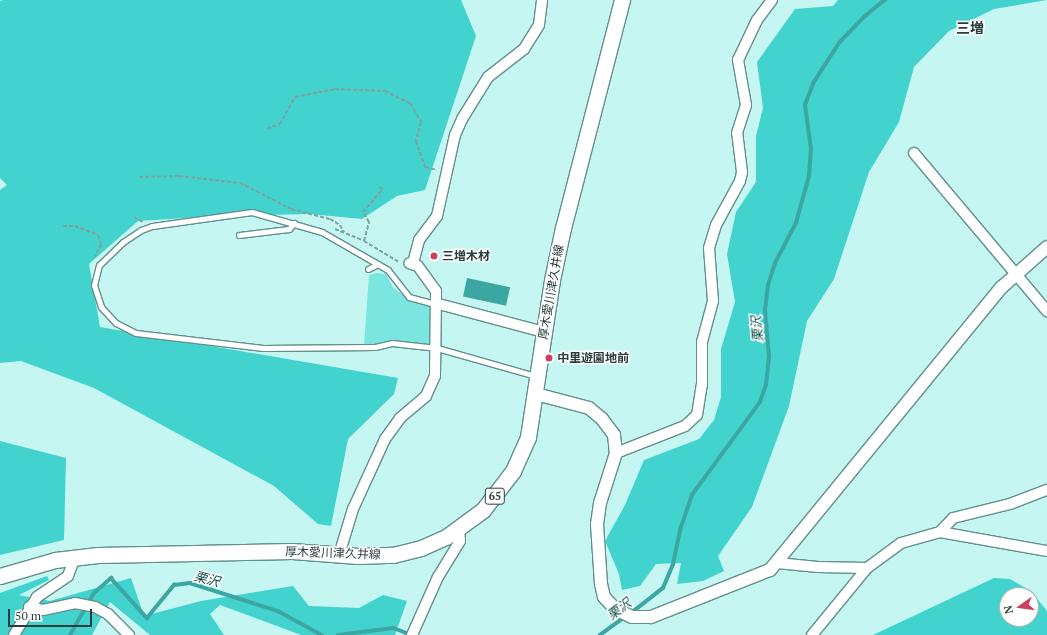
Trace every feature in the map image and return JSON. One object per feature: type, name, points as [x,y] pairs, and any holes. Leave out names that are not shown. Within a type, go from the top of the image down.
[{"type":"main road","name":"厚木愛川津久井線","points":[[0,576],[75,557],[285,551],[381,556],[408,552],[459,530],[488,504],[513,471],[528,437],[536,394],[544,332],[570,196],[622,0]]},
{"type":"street","points":[[339,555],[352,509],[385,439],[395,424],[421,402],[433,385],[437,348],[435,304],[436,291],[411,263],[419,240],[437,216],[446,172],[462,119],[484,81],[524,49],[539,25],[542,0]]},
{"type":"street","points":[[616,453],[685,426],[696,415],[702,385],[702,342],[714,292],[709,248],[716,225],[736,189],[742,172],[737,133],[746,106],[738,60],[757,20],[772,0]]},
{"type":"street","points":[[914,153],[1014,274],[1047,311]]},
{"type":"street","points":[[536,394],[576,402],[592,410],[614,435],[616,453],[600,503],[596,532],[603,592],[610,605],[628,616],[660,614],[708,592],[762,574],[777,562],[1014,274],[1047,246]]},
{"type":"street","points":[[435,304],[544,332]]},
{"type":"street","points":[[940,532],[953,518],[1010,504],[1047,490]]},
{"type":"street","points":[[413,632],[438,576],[460,541],[459,530]]},
{"type":"street","points":[[812,635],[867,568],[901,543],[940,532],[1047,551]]},
{"type":"street","points":[[14,635],[29,607],[43,592],[65,580],[71,572],[75,557]]},
{"type":"street","points":[[777,562],[818,568],[867,568]]},
{"type":"street","points":[[29,607],[43,610],[79,603],[95,607],[108,614],[129,635]]},
{"type":"lane","points":[[435,304],[409,297],[388,270],[322,232],[252,212],[147,228],[124,242],[99,265],[94,285],[96,298],[101,307],[116,323],[136,333],[263,348],[375,347],[392,343],[437,348],[538,377]]},
{"type":"lane","points":[[239,235],[289,229],[294,223]]},
{"type":"lane","points":[[368,269],[378,264]]},
{"type":"path","points":[[267,129],[280,124],[295,97],[335,89],[385,91],[410,103],[421,122],[416,141],[425,167],[446,172]]},
{"type":"path","points":[[139,177],[179,176],[240,184],[291,209],[330,219],[340,225],[344,232]]},
{"type":"path","points":[[364,241],[369,222],[363,212],[382,190],[380,187]]},
{"type":"path","points":[[63,226],[75,226],[98,235],[101,244],[93,261]]},
{"type":"path","points":[[322,232],[323,228],[328,227],[344,232],[364,241],[403,264],[411,263]]},
{"type":"shaded area","points":[[461,0],[476,36],[425,190],[397,196],[362,219],[310,214],[220,216],[138,221],[89,264],[100,327],[398,378],[394,394],[348,439],[331,526],[318,524],[274,486],[94,388],[21,361],[0,363],[0,190],[7,185],[0,178],[0,1]]},
{"type":"shaded area","points":[[838,0],[1047,0],[994,9],[949,31],[914,67],[899,122],[869,172],[834,279],[807,321],[789,406],[752,507],[718,556],[724,571],[703,581],[677,584],[681,563],[656,564],[640,586],[622,590],[619,574],[605,541],[625,505],[644,460],[699,439],[714,420],[721,397],[721,349],[735,302],[727,254],[736,212],[756,182],[756,136],[763,108],[757,62],[795,9],[833,6]]},
{"type":"shaded area","points":[[377,273],[386,274],[393,287],[410,301],[430,306],[432,342],[428,346],[364,346],[369,275]]},
{"type":"shaded area","points":[[467,278],[510,287],[506,306],[463,297]]},
{"type":"shaded area","points":[[0,441],[66,458],[64,540],[0,555]]},
{"type":"shaded area","points":[[47,576],[49,580],[19,595],[50,601],[131,578],[144,616],[201,601],[293,586],[309,606],[359,608],[383,595],[407,601],[395,635],[301,635],[220,605],[210,614],[224,635],[150,635],[110,602],[92,635],[0,635],[0,593]]},
{"type":"shaded area","points":[[994,578],[1010,579],[1024,587],[999,587],[999,627],[1039,627],[1039,601],[1047,611],[1047,635],[873,635]]},
{"type":"waterway","name":"栗沢","points":[[630,614],[663,588],[673,564],[680,530],[692,495],[760,402],[766,385],[769,357],[765,310],[768,285],[775,263],[796,223],[809,176],[811,149],[805,105],[814,82],[839,43],[865,16],[885,0]]},
{"type":"waterway","name":"栗沢","points":[[70,635],[94,593],[111,578],[147,618],[174,585],[190,583],[278,611],[322,635]]},
{"type":"waterway","name":"栗沢","points":[[600,635],[625,617]]},
{"type":"waterway","name":"栗沢","points":[[338,635],[394,628],[411,635]]},
{"type":"place","name":"三増木材","points":[[434,256]]},
{"type":"place","name":"中里遊園地前","points":[[549,358]]},
{"type":"district","name":"三増","points":[[970,28]]}]
